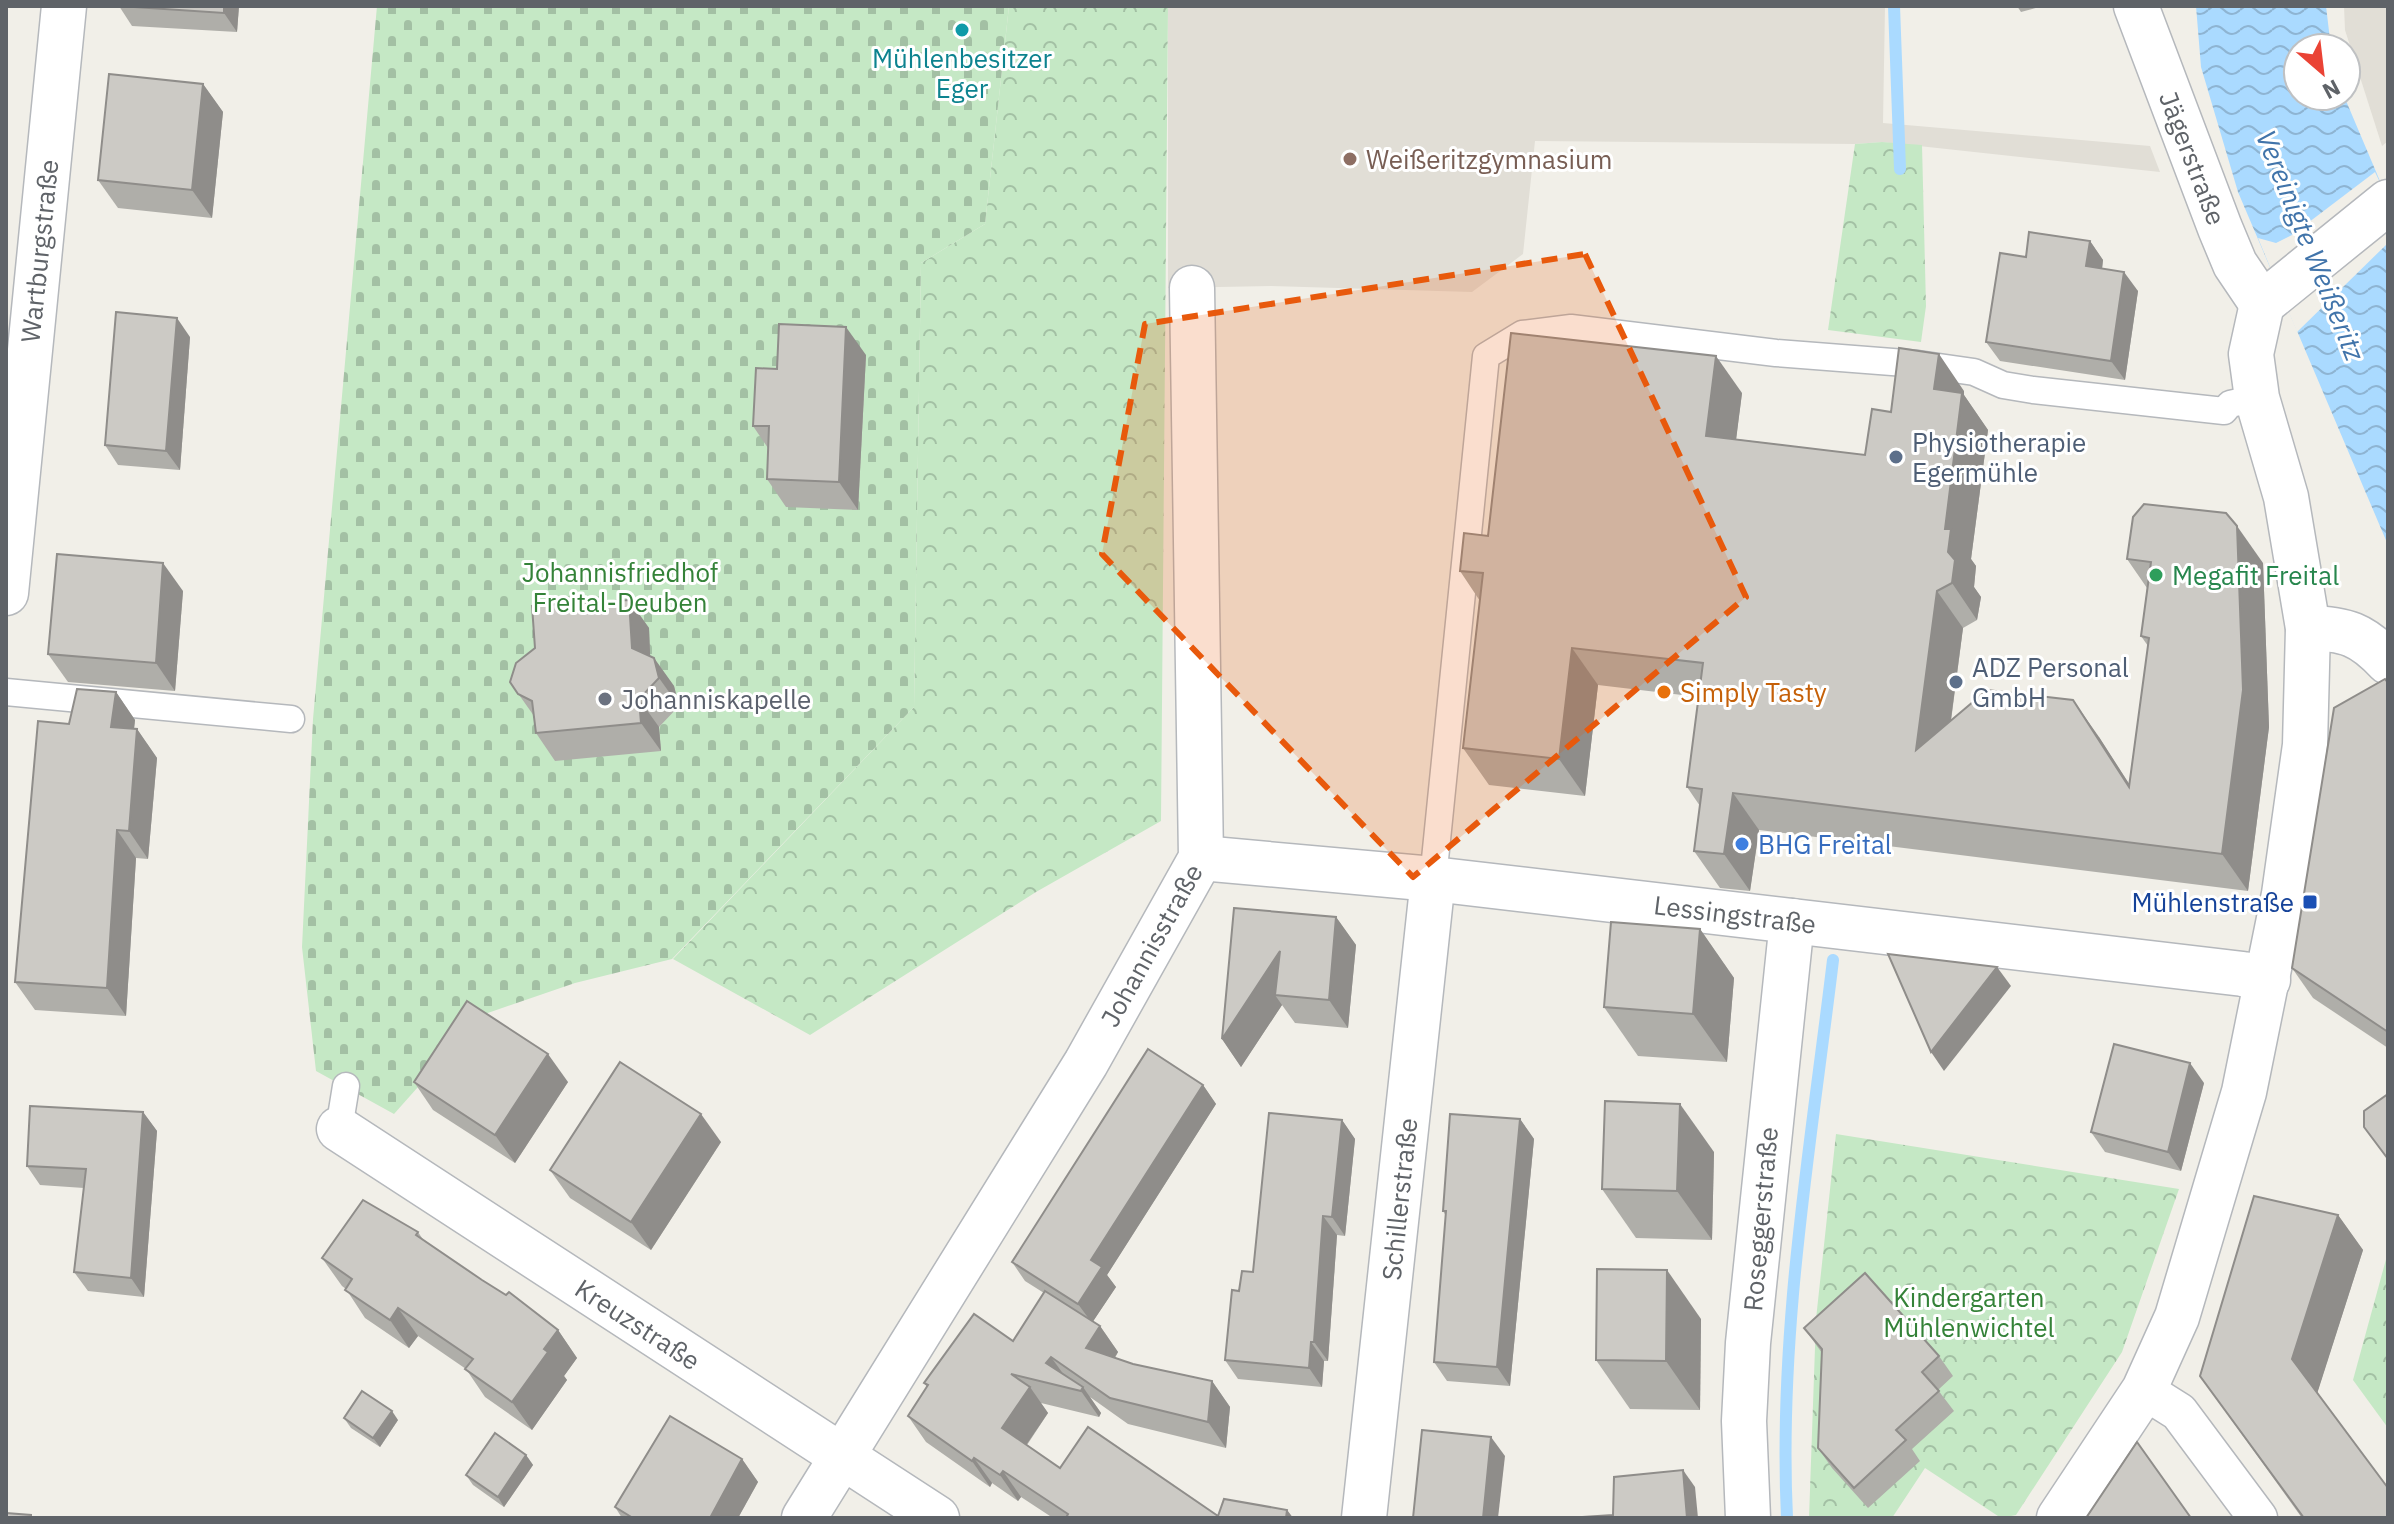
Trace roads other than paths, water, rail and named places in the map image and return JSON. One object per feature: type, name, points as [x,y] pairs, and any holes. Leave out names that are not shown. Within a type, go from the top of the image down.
[{"type":"street","name":"Wartburgstraße","points":[[6,593],[64,6]]},
{"type":"street","name":"Jägerstraße","points":[[2136,6],[2235,264],[2270,296]]},
{"type":"street","points":[[2059,1518],[2144,1390],[2177,1317],[2244,1092],[2268,980],[2305,745],[2308,628],[2286,497],[2257,398],[2251,354],[2270,296],[2388,202]]},
{"type":"street","name":"Johannisstraße","points":[[804,1518],[1086,1063],[1201,858],[1192,288]]},
{"type":"street","points":[[2308,628],[2336,629],[2367,639],[2388,662]]},
{"type":"street","name":"Lessingstraße","points":[[1201,858],[1433,879],[2243,974],[2268,980]]},
{"type":"street","name":"Schillerstraße","points":[[1364,1518],[1433,879]]},
{"type":"street","name":"Roseggerstraße","points":[[1748,1518],[1744,1421],[1748,1343],[1792,921]]},
{"type":"street","name":"Kreuzstraße","points":[[339,1129],[937,1518]]},
{"type":"street","points":[[2144,1390],[2179,1412],[2258,1518]]},
{"type":"lane","points":[[1433,879],[1486,356],[1522,334],[1571,328],[1776,353],[1918,364],[1974,372],[2003,385],[2033,390],[2224,411],[2230,404],[2257,398]]},
{"type":"lane","points":[[6,692],[291,719]]},
{"type":"lane","points":[[339,1129],[346,1086]]},
{"type":"water","name":"Vereinigte Weißeritz","points":[[2196,6],[2326,6],[2329,32],[2282,32],[2282,112],[2351,112],[2388,200],[2388,545],[2238,192],[2201,67]]},
{"type":"waterway","points":[[1894,6],[1900,169]]},
{"type":"waterway","points":[[1787,1518],[1785,1448],[1792,1308],[1806,1168],[1833,960]]},
{"type":"place","name":"Mühlenbesitzer Eger","points":[[962,30]]},
{"type":"place","name":"Weißeritzgymnasium","points":[[1350,159]]},
{"type":"place","name":"Physiotherapie Egermühle","points":[[1896,457]]},
{"type":"place","name":"Megafit Freital","points":[[2156,575]]},
{"type":"place","name":"ADZ Personal GmbH","points":[[1956,682]]},
{"type":"place","name":"Simply Tasty","points":[[1664,692]]},
{"type":"place","name":"Johanniskapelle","points":[[605,699]]},
{"type":"place","name":"BHG Freital","points":[[1742,844]]},
{"type":"place","name":"Mühlenstraße","points":[[2310,902]]},
{"type":"park label","name":"Johannisfriedhof Freital-Deuben","points":[[620,587]]},
{"type":"park label","name":"Kindergarten Mühlenwichtel","points":[[1969,1312]]}]
